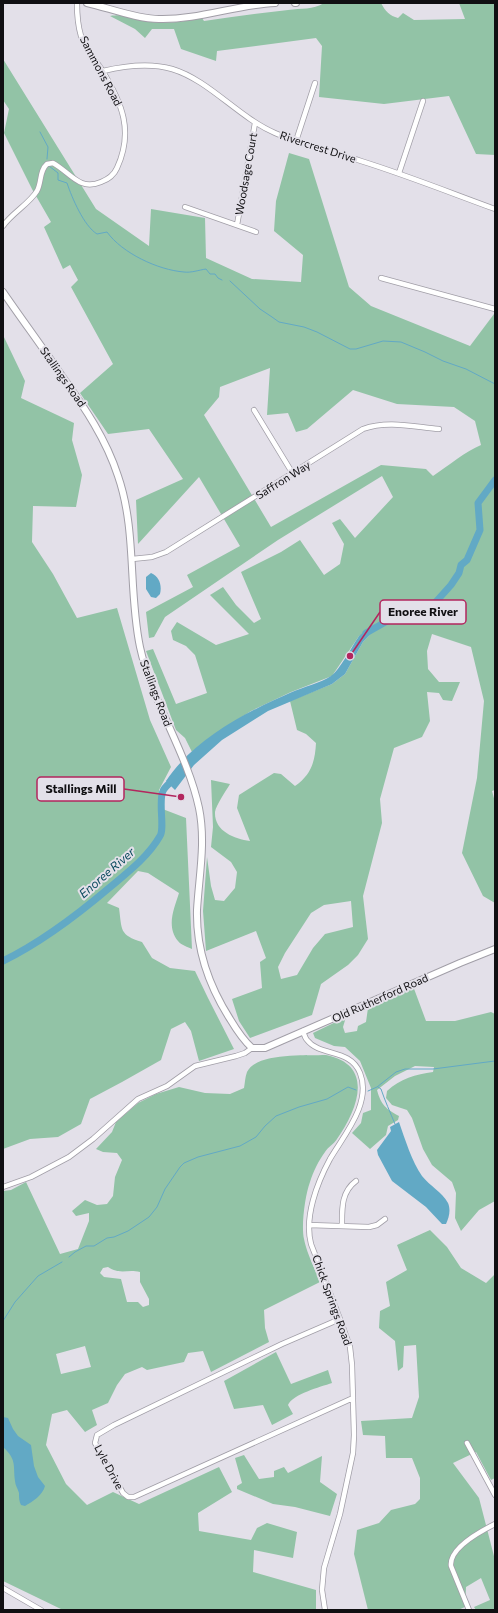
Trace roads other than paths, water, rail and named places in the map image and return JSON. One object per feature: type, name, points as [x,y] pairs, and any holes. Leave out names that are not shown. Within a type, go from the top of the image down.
[{"type":"street","name":"Sammons Road","points":[[3,226],[36,193],[40,185],[42,170],[47,164],[56,164],[78,182],[86,185],[95,184],[107,180],[116,171],[124,147],[126,123],[103,71],[86,48],[81,37],[78,25],[77,3]]},
{"type":"street","points":[[87,3],[144,17],[168,19],[275,3]]},
{"type":"street","name":"Rivercrest Drive","points":[[103,71],[136,67],[157,67],[172,70],[199,83],[255,123],[296,141],[399,173],[495,209]]},
{"type":"street","points":[[296,141],[315,83]]},
{"type":"street","points":[[399,173],[423,101]]},
{"type":"street","name":"Woodsage Court","points":[[236,225],[255,123]]},
{"type":"street","points":[[185,207],[256,232]]},
{"type":"street","points":[[381,278],[495,309]]},
{"type":"street","name":"Stallings Road","points":[[3,292],[89,414],[104,442],[119,476],[126,504],[140,648],[150,684],[179,751],[191,782],[199,809],[202,830],[202,862],[197,912],[201,955],[207,975],[222,1007],[243,1039],[252,1048]]},
{"type":"street","points":[[254,410],[293,474]]},
{"type":"street","name":"Saffron Way","points":[[132,559],[152,557],[166,552],[364,429],[375,425],[389,424],[439,429]]},
{"type":"street","name":"Old Rutherford Road","points":[[252,1048],[266,1048],[495,949]]},
{"type":"street","name":"Chick Springs Road","points":[[303,1031],[307,1040],[315,1046],[351,1060],[359,1071],[362,1086],[360,1103],[355,1118],[330,1159],[321,1179],[314,1199],[309,1225],[311,1244],[340,1319],[351,1356],[353,1398],[353,1453],[340,1514],[324,1568],[322,1590],[325,1610]]},
{"type":"street","points":[[3,1187],[30,1177],[68,1157],[93,1139],[138,1098],[167,1086],[195,1066],[236,1056],[245,1053],[252,1048]]},
{"type":"street","points":[[342,1226],[344,1196],[350,1185],[356,1181]]},
{"type":"street","points":[[309,1225],[368,1227],[377,1225],[385,1220]]},
{"type":"street","name":"Lyle Drive","points":[[340,1319],[282,1344],[114,1425],[98,1434],[95,1440],[100,1454],[123,1493],[128,1497],[134,1497],[353,1398]]},
{"type":"street","points":[[467,1443],[495,1495]]},
{"type":"street","points":[[469,1610],[451,1566],[451,1559],[458,1549],[495,1524]]},
{"type":"street","points":[[3,1588],[41,1610]]},
{"type":"water","points":[[151,573],[158,579],[161,588],[160,594],[156,598],[151,597],[146,589],[146,577]]},
{"type":"water","points":[[375,629],[363,642],[345,674],[332,684],[268,711],[222,740],[194,765],[175,790],[166,781],[191,752],[222,728],[257,708],[331,676],[342,664],[359,636],[364,632]]},
{"type":"water","points":[[399,1122],[418,1170],[425,1180],[443,1196],[448,1203],[449,1214],[446,1224],[442,1224],[426,1207],[392,1181],[378,1155],[377,1150],[391,1131],[390,1127]]},
{"type":"water","points":[[3,1417],[8,1418],[18,1436],[31,1445],[34,1466],[38,1477],[45,1486],[40,1495],[25,1506],[21,1505],[20,1502],[19,1493],[15,1482],[12,1459],[3,1447]]},
{"type":"waterway","points":[[40,132],[48,147],[47,159]]},
{"type":"waterway","points":[[49,166],[58,173],[58,180],[67,183],[75,204],[83,218],[97,234],[107,232],[122,247],[152,264],[174,271],[184,272],[206,269],[210,274],[215,274],[222,280]]},
{"type":"waterway","points":[[230,281],[260,309],[279,322],[304,327],[350,349],[356,349],[383,341],[401,342],[443,361],[466,369],[495,384]]},
{"type":"waterway","name":"Enoree River","points":[[366,633],[389,620],[434,604],[451,585],[459,573],[461,565],[467,560],[480,530],[478,503],[495,480]]},
{"type":"waterway","name":"Enoree River","points":[[3,961],[31,946],[71,918],[123,876],[150,851],[161,832],[161,808],[164,789],[175,777]]},
{"type":"waterway","points":[[368,1091],[377,1087],[396,1072],[405,1069],[433,1069],[495,1061]]},
{"type":"waterway","points":[[69,1257],[86,1246],[94,1246],[107,1238],[114,1237],[128,1231],[149,1217],[157,1207],[165,1189],[184,1163],[198,1157],[240,1146],[256,1137],[276,1116],[299,1107],[327,1099],[348,1087],[356,1090]]},
{"type":"waterway","points":[[378,1087],[381,1089],[395,1124]]},
{"type":"waterway","points":[[3,1321],[15,1302],[38,1276],[62,1262]]},
{"type":"place","name":"Enoree River","points":[[350,656]]},
{"type":"place","name":"Stallings Mill","points":[[181,797]]}]
